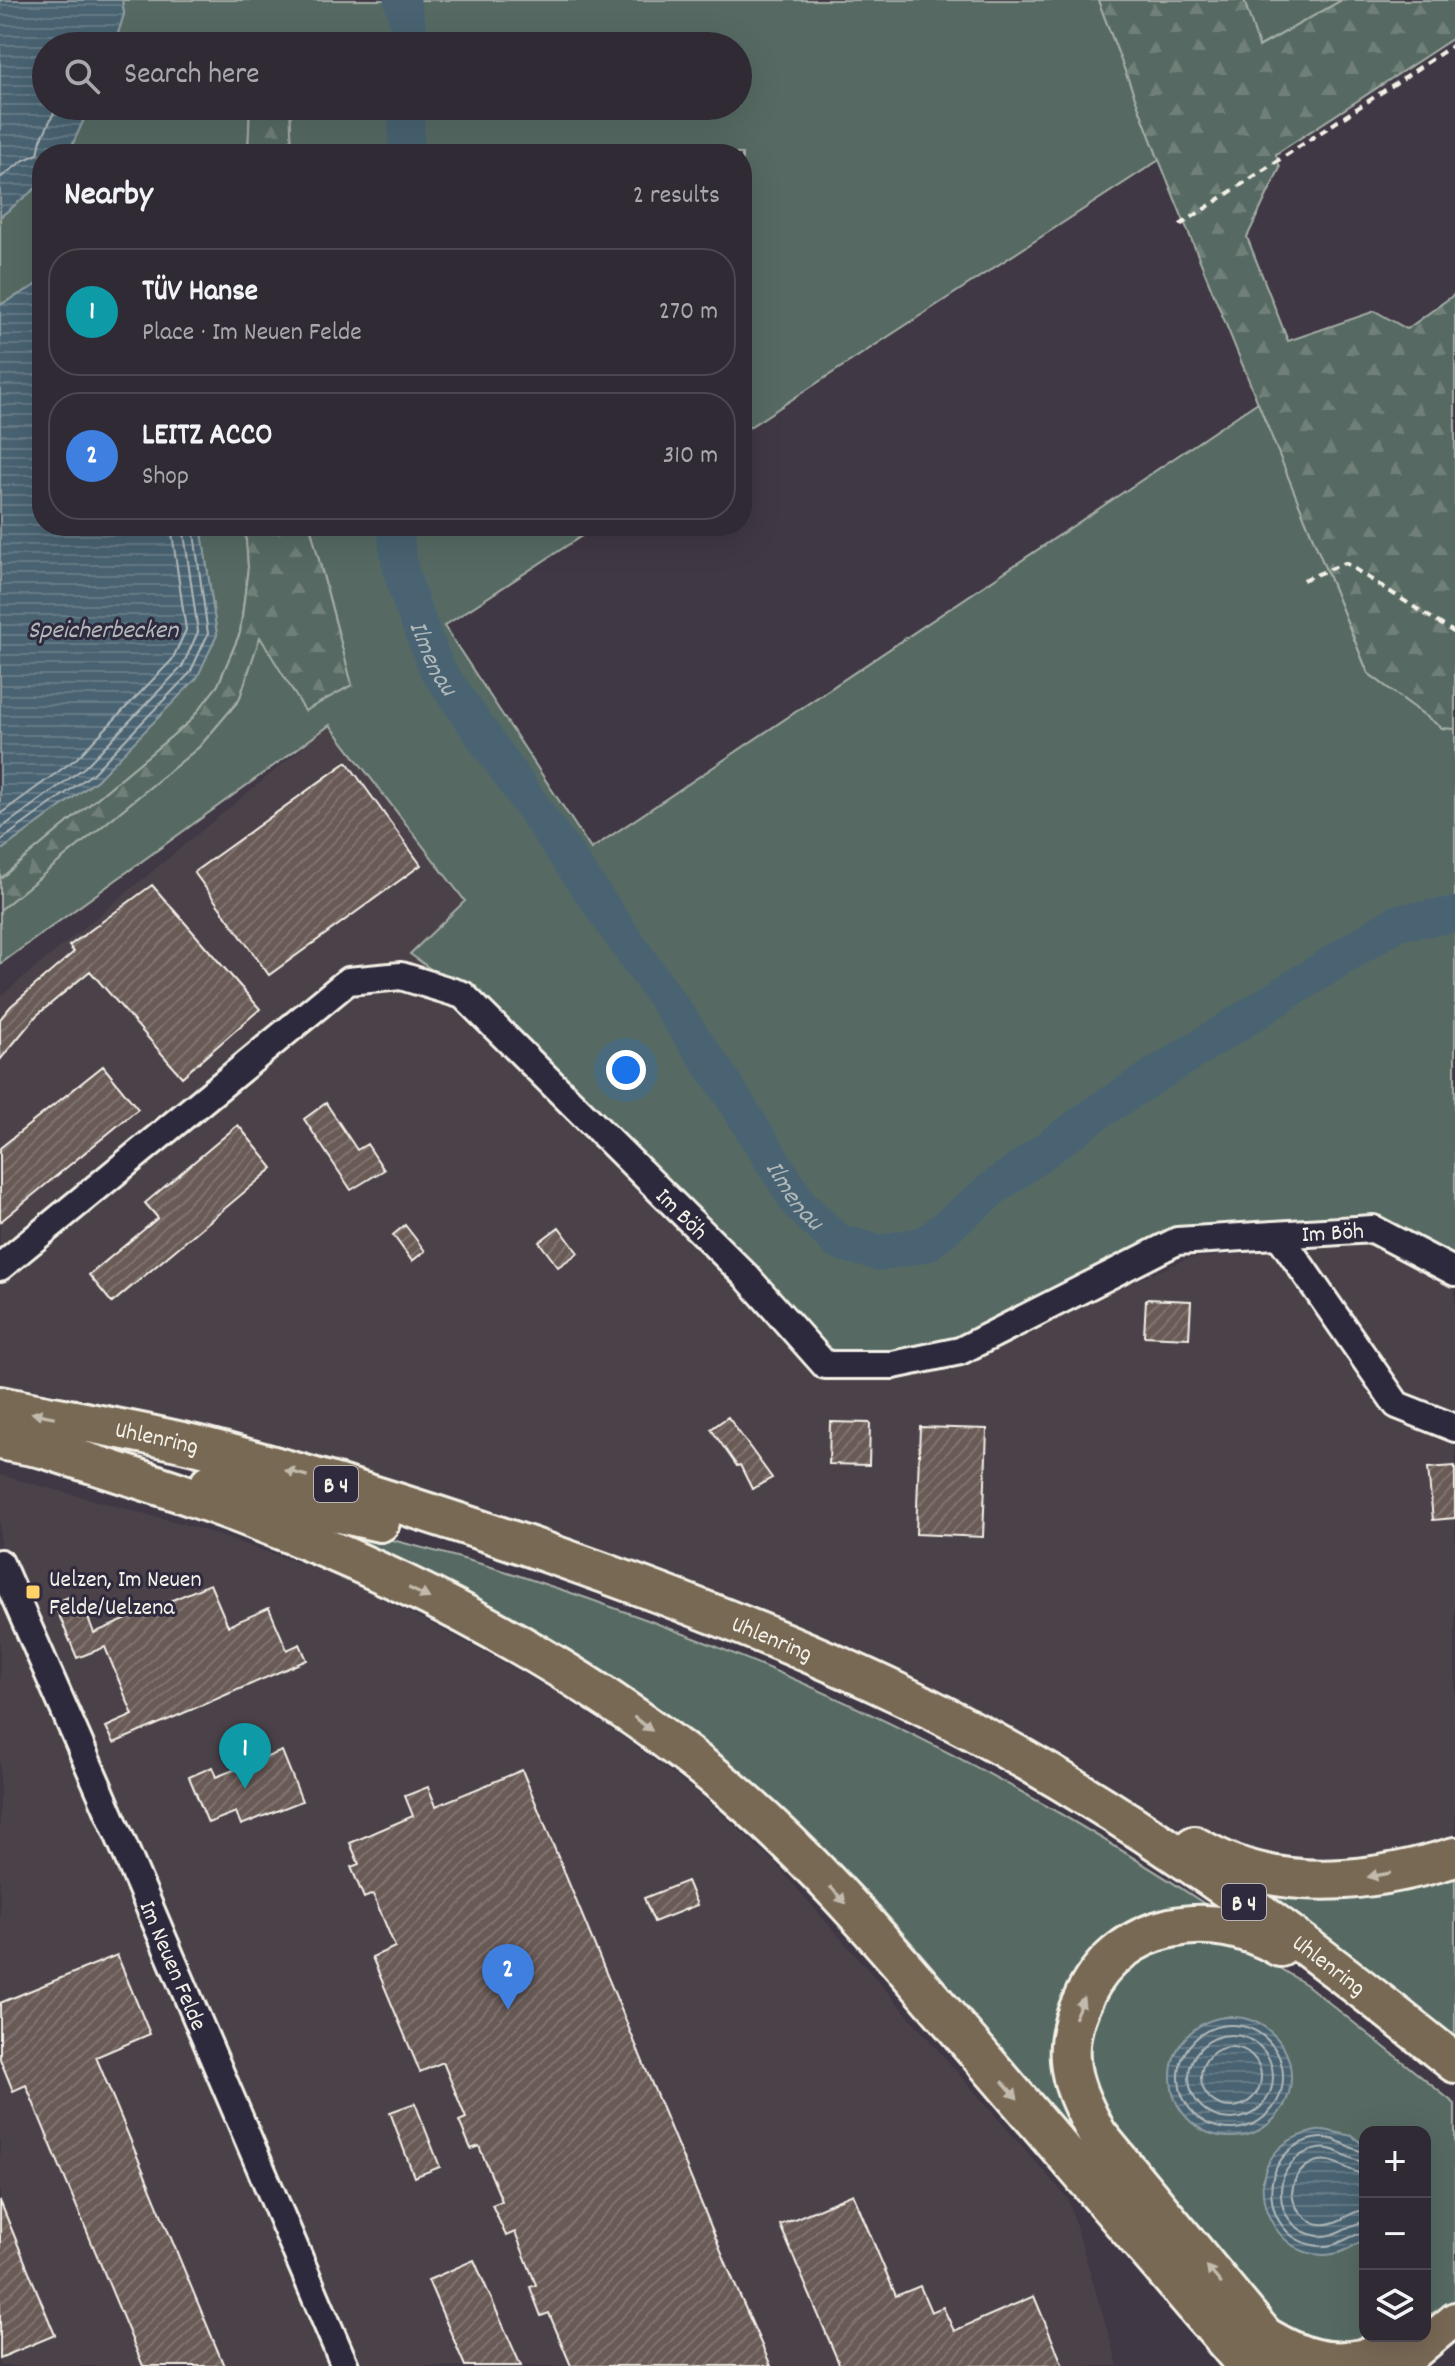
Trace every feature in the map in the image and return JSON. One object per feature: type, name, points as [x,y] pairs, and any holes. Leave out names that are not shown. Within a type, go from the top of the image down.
[{"type":"highway","name":"Uhlenring","points":[[0,1406],[196,1445],[325,1480],[454,1520],[663,1593],[902,1696],[1091,1800],[1209,1877],[1393,2012],[1455,2063]]},
{"type":"highway","name":"B 4","points":[[0,1440],[352,1515],[663,1593]]},
{"type":"highway","points":[[40,1447],[197,1498],[349,1559],[493,1630],[565,1670],[635,1717],[716,1778],[791,1846],[1255,2351],[1289,2366]]},
{"type":"highway","points":[[1091,1800],[1234,1865],[1275,1876],[1316,1880],[1365,1878],[1455,1857]]},
{"type":"highway","points":[[1393,2012],[1268,1940],[1227,1925],[1182,1925],[1147,1934],[1117,1953],[1092,1981],[1074,2018],[1069,2058],[1078,2097],[1097,2134],[1255,2351],[1337,2365],[1404,2348]]},
{"type":"main road","points":[[1404,2348],[1455,2308]]},
{"type":"main road","points":[[1404,2348],[1455,2319]]},
{"type":"street","name":"Im Böh","points":[[0,1267],[348,981],[401,976],[463,995],[746,1276],[825,1365],[893,1365],[960,1351],[1177,1241],[1373,1229],[1455,1272]]},
{"type":"street","points":[[1279,1235],[1397,1405],[1455,1428]]},
{"type":"street","name":"Im Neuen Felde","points":[[3,1574],[100,1791],[345,2366]]},
{"type":"path","points":[[1180,225],[1455,44]]},
{"type":"path","points":[[1303,580],[1345,563],[1455,633]]},
{"type":"shaded area","points":[[330,725],[465,902],[411,954],[455,993],[965,1357],[1186,1259],[1372,1242],[1455,1284],[1455,1847],[1364,1868],[1235,1857],[1144,1815],[972,1718],[200,1428],[54,1393],[0,1384],[0,997]]},
{"type":"shaded area","points":[[0,1475],[194,1527],[340,1577],[554,1691],[623,1737],[703,1797],[774,1862],[1068,2199],[1118,2366],[0,2366]]},
{"type":"green space","points":[[122,0],[1098,0],[1159,160],[752,425],[752,144],[292,144],[291,120],[752,120],[752,32],[118,32],[124,14]]},
{"type":"green space","points":[[1098,0],[1244,0],[1259,47],[1342,0],[1455,0],[1455,37],[1276,154],[1280,168],[1247,237],[1288,341],[1375,311],[1407,329],[1455,294],[1455,729],[1442,728],[1368,673],[1159,160]]},
{"type":"green space","points":[[1244,0],[1342,0],[1258,47]]},
{"type":"green space","points":[[84,120],[249,120],[248,144],[73,144]]},
{"type":"green space","points":[[249,120],[291,120],[292,144],[248,144]]},
{"type":"green space","points":[[32,191],[32,287],[0,305],[0,217]]},
{"type":"green space","points":[[1258,402],[1368,673],[1442,728],[1455,729],[1455,1265],[1370,1222],[1175,1235],[960,1340],[895,1354],[830,1356],[484,1008],[410,954],[465,901],[330,725],[0,964],[0,910],[199,747],[239,700],[260,636],[352,685],[313,536],[582,536],[444,626],[591,849]]},
{"type":"green space","points":[[202,536],[246,536],[248,567],[240,633],[218,685],[190,721],[0,879],[0,851],[97,780],[217,635]]},
{"type":"green space","points":[[246,536],[313,536],[352,685],[305,711],[260,637],[239,700],[199,747],[0,910],[0,879],[190,721],[218,685],[240,633],[248,567]]},
{"type":"green space","points":[[287,1513],[520,1576],[612,1607],[794,1679],[969,1764],[1055,1811],[1220,1914],[1143,1927],[1060,2059],[1266,2366],[909,1940],[831,1856],[776,1806],[665,1717],[544,1634],[436,1578]]},
{"type":"green space","points":[[1455,1867],[1455,2043],[1249,1885]]},
{"type":"green space","points":[[1184,1941],[1228,1944],[1266,1960],[1307,1985],[1455,2104],[1455,2301],[1431,2314],[1431,2126],[1359,2126],[1359,2141],[1352,2136],[1274,2155],[1262,2181],[1359,2243],[1359,2342],[1373,2342],[1356,2350],[1275,2331],[1088,2095],[1084,2021],[1125,1964]],"holes":[[[1232,2016],[1284,2106],[1271,2120],[1249,2133],[1222,2136],[1172,2067],[1180,2047],[1193,2031],[1211,2021]]]},
{"type":"water","points":[[0,0],[122,0],[124,14],[118,32],[32,32],[32,120],[84,120],[73,144],[32,144],[32,191],[0,217]]},
{"type":"water","name":"Speicherbecken","points":[[32,287],[32,536],[202,536],[217,635],[197,678],[97,780],[0,851],[0,305]]},
{"type":"water","points":[[1231,2017],[1254,2022],[1273,2035],[1286,2054],[1291,2077],[1286,2100],[1273,2119],[1254,2132],[1231,2137],[1208,2132],[1189,2119],[1176,2100],[1171,2077],[1176,2054],[1189,2035],[1208,2022]]},
{"type":"water","points":[[1324,2130],[1352,2136],[1359,2141],[1359,2241],[1334,2254],[1306,2252],[1284,2238],[1268,2215],[1263,2189],[1269,2162],[1288,2141]]},
{"type":"building","points":[[347,762],[421,865],[269,975],[194,872]]},
{"type":"building","points":[[152,885],[260,1009],[182,1077],[90,971],[36,1016],[0,1060],[0,1019],[11,1006],[74,952],[69,946]]},
{"type":"building","points":[[103,1066],[138,1109],[0,1222],[0,1148]]},
{"type":"building","points":[[326,1103],[357,1150],[367,1144],[384,1170],[351,1190],[304,1119]]},
{"type":"building","points":[[238,1125],[273,1168],[112,1303],[89,1275],[158,1218],[145,1203]]},
{"type":"building","points":[[405,1225],[425,1251],[412,1261],[393,1235]]},
{"type":"building","points":[[559,1227],[578,1253],[558,1267],[539,1242]]},
{"type":"building","points":[[1146,1299],[1191,1301],[1189,1338],[1144,1336]]},
{"type":"building","points":[[728,1417],[772,1478],[752,1489],[740,1465],[737,1466],[711,1429]]},
{"type":"building","points":[[830,1422],[870,1423],[869,1465],[829,1464]]},
{"type":"building","points":[[920,1427],[987,1429],[983,1537],[916,1534]]},
{"type":"building","points":[[1455,1466],[1455,1518],[1433,1520],[1428,1468]]},
{"type":"building","points":[[210,1584],[228,1626],[269,1608],[287,1650],[300,1644],[307,1660],[114,1743],[106,1727],[133,1715],[105,1647],[77,1658],[54,1603],[71,1596],[79,1618],[87,1615],[94,1633]]},
{"type":"building","points":[[282,1751],[302,1801],[241,1825],[236,1812],[208,1823],[189,1777],[212,1767],[216,1777]]},
{"type":"building","points":[[522,1770],[771,2366],[571,2366],[549,2313],[541,2316],[530,2287],[536,2285],[515,2232],[506,2236],[492,2205],[502,2201],[479,2146],[471,2149],[459,2121],[466,2118],[443,2062],[420,2072],[372,1957],[395,1947],[373,1894],[364,1898],[351,1867],[359,1864],[350,1843],[413,1816],[405,1796],[428,1787],[436,1806]]},
{"type":"building","points":[[687,1881],[697,1905],[654,1922],[644,1898]]},
{"type":"building","points":[[117,1955],[150,2034],[96,2057],[224,2366],[143,2366],[26,2085],[13,2091],[0,2059],[0,2003]]},
{"type":"building","points":[[415,2103],[440,2167],[414,2177],[390,2112]]},
{"type":"building","points":[[853,2194],[896,2296],[920,2286],[931,2312],[943,2307],[954,2331],[1034,2296],[1063,2366],[840,2366],[780,2225]]},
{"type":"building","points":[[0,2201],[55,2335],[0,2358]]},
{"type":"building","points":[[474,2260],[521,2366],[465,2366],[428,2280]]},
{"type":"waterway","name":"Ilmenau","points":[[402,0],[409,32]]},
{"type":"waterway","name":"Ilmenau","points":[[406,144],[407,120]]},
{"type":"waterway","name":"Ilmenau","points":[[397,536],[404,581],[437,669],[720,1077],[800,1205],[838,1242],[880,1253],[926,1244],[996,1186],[1102,1109],[1398,922],[1455,915]]},
{"type":"place","name":"Uelzen, Im Neuen Felde/Uelzena","points":[[33,1592]]},
{"type":"place","name":"TÜV Hanse","points":[[245,1789]]},
{"type":"place","name":"LEITZ ACCO","points":[[508,2010]]}]
